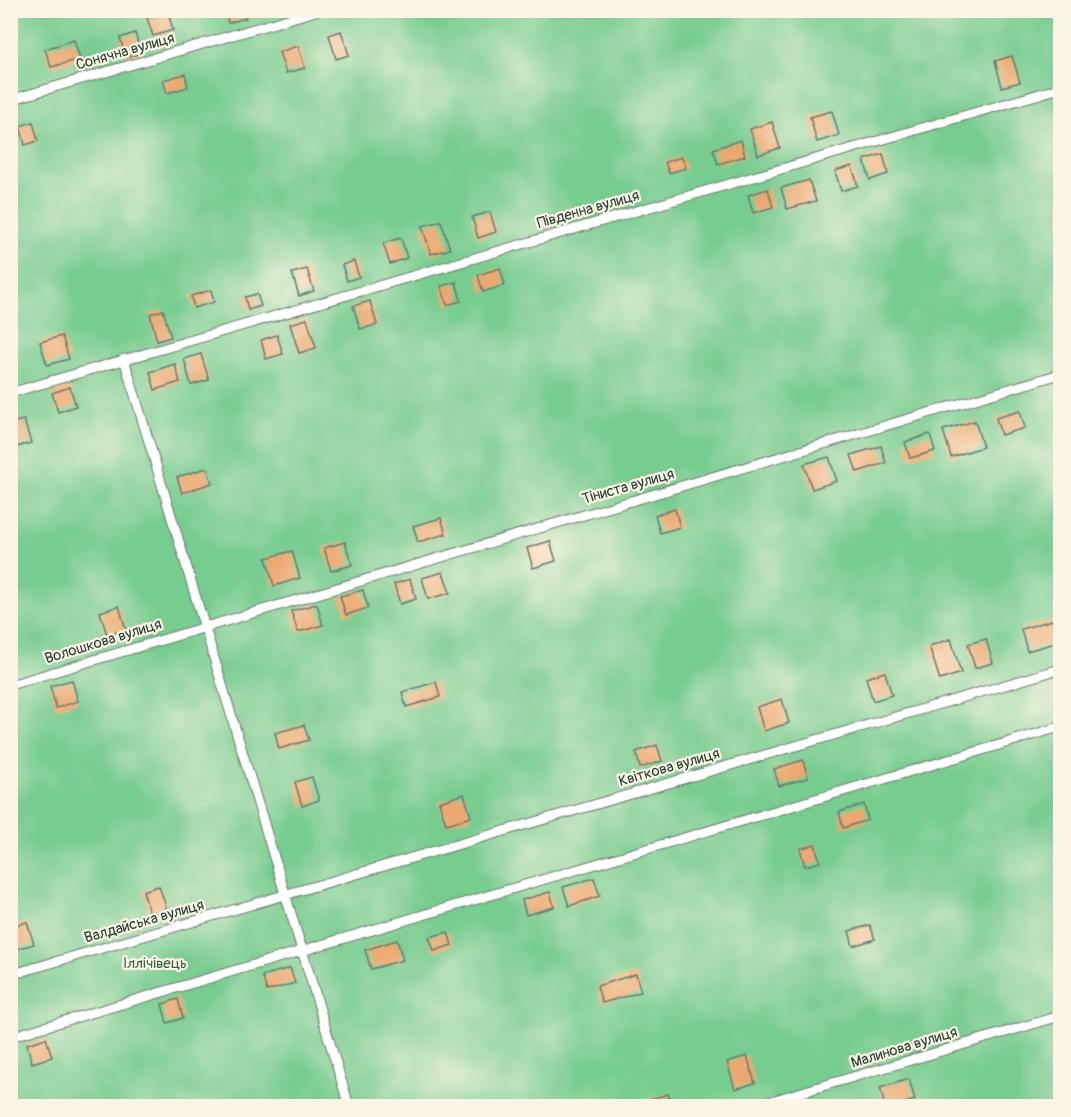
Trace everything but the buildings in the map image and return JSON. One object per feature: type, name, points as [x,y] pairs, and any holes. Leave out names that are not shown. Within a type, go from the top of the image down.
[{"type":"lane","name":"Сонячна вулиця","points":[[10,100],[319,10]]},
{"type":"lane","name":"Південна вулиця","points":[[10,393],[1060,88]]},
{"type":"lane","points":[[124,359],[349,1107]]},
{"type":"lane","name":"Тіниста вулиця","points":[[205,627],[1060,374]]},
{"type":"lane","name":"Волошкова вулиця","points":[[10,685],[205,627]]},
{"type":"lane","name":"Квіткова вулиця","points":[[285,894],[1060,669]]},
{"type":"lane","points":[[10,1037],[1060,727]]},
{"type":"lane","name":"Валдайська вулиця","points":[[10,975],[285,894]]},
{"type":"lane","name":"Малинова вулиця","points":[[755,1107],[1060,1016]]},
{"type":"green space","name":"Іллічівець","points":[[10,11],[1060,11],[1060,1106],[11,1106]]}]
